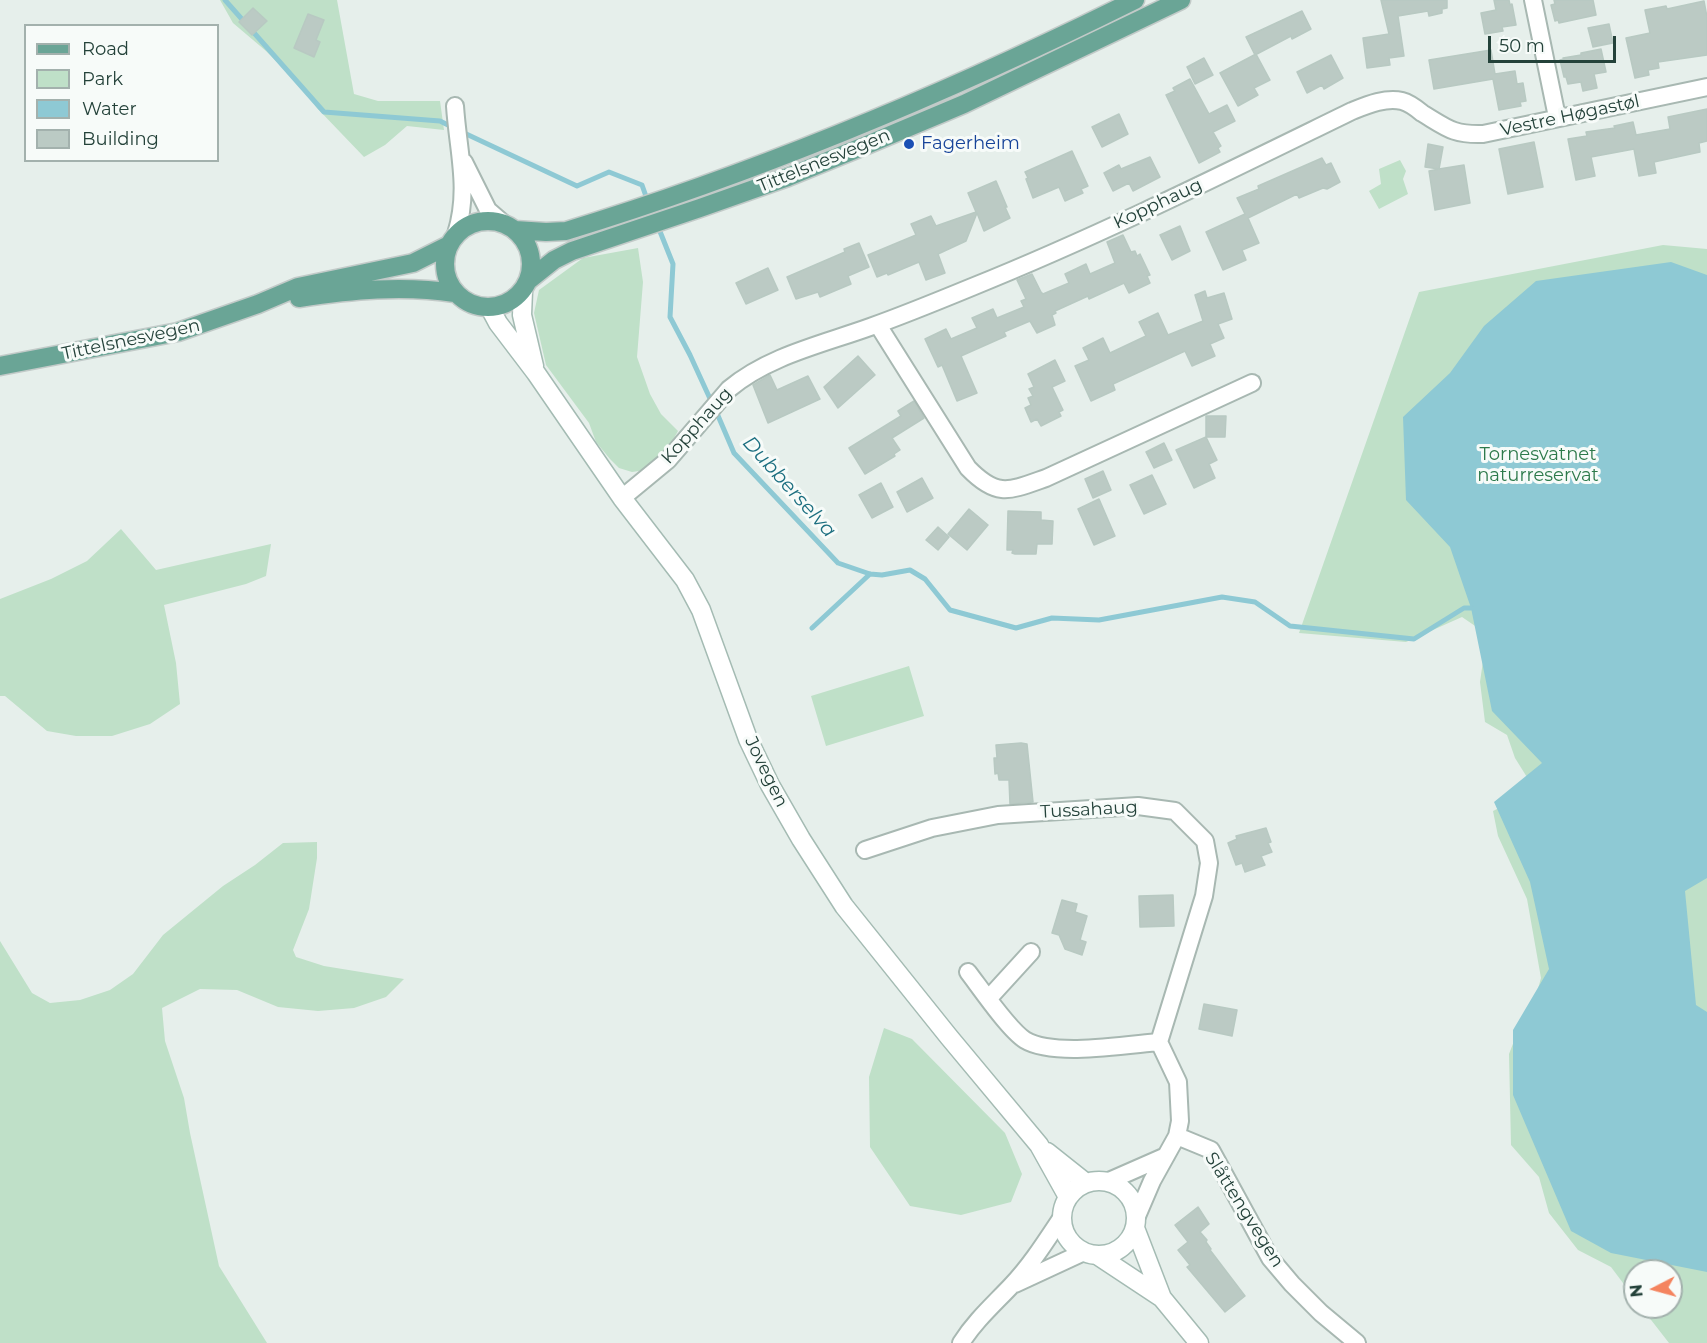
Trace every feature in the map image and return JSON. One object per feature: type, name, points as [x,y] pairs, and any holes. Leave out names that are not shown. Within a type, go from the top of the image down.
[{"type":"main road","name":"Tittelsnesvegen","points":[[509,226],[546,232],[566,231],[780,158],[945,90],[1135,0]]},
{"type":"main road","name":"Tittelsnesvegen","points":[[526,285],[554,260],[598,242],[788,177],[964,104],[1181,0]]},
{"type":"main road","points":[[491,221],[509,226],[524,240],[530,252],[532,266],[526,285],[513,300],[502,306],[477,307],[465,302],[448,282],[445,270],[445,257],[453,240],[466,226],[478,222],[491,221]]},
{"type":"main road","name":"Tittelsnesvegen","points":[[0,366],[178,332],[258,304],[298,287],[413,263],[453,240]]},
{"type":"main road","name":"Tittelsnesvegen","points":[[258,304],[339,292],[397,287],[455,293]]},
{"type":"street","points":[[1533,0],[1557,117]]},
{"type":"street","name":"Vestre Høgastøl","points":[[1436,121],[1447,129],[1463,135],[1483,135],[1557,117],[1707,87]]},
{"type":"street","name":"Kopphaug","points":[[622,498],[668,460],[714,405],[741,379],[765,364],[878,325],[1043,257],[1366,105],[1400,100],[1409,103],[1436,121]]},
{"type":"street","points":[[453,240],[462,213],[462,158],[456,129],[455,106]]},
{"type":"street","points":[[462,158],[488,210],[509,226]]},
{"type":"street","name":"Jovegen","points":[[526,285],[522,315],[536,373]]},
{"type":"street","name":"Jovegen","points":[[490,308],[498,323],[536,373],[622,498],[685,580],[701,610],[748,739],[770,785],[844,906],[1039,1145],[1068,1197]]},
{"type":"street","points":[[878,325],[968,468],[982,483],[999,489],[1018,488],[1046,478],[1252,383]]},
{"type":"street","name":"Tussahaug","points":[[865,850],[932,828],[998,815],[1138,806],[1175,812],[1205,841],[1209,863],[1204,896],[1159,1042]]},
{"type":"street","points":[[989,998],[1031,952]]},
{"type":"street","points":[[968,972],[1013,1029],[1024,1039],[1040,1046],[1059,1049],[1159,1042],[1178,1082],[1180,1121],[1178,1136],[1152,1181],[1130,1239],[1110,1254],[1090,1254],[1011,1286]]},
{"type":"street","name":"Slåttengvegen","points":[[1178,1136],[1211,1150],[1270,1258],[1306,1299],[1357,1343]]},
{"type":"street","name":"Jovegen","points":[[1039,1145],[1086,1183]]},
{"type":"street","points":[[1109,1181],[1166,1156]]},
{"type":"street","points":[[1162,1298],[1136,1222],[1134,1204],[1128,1194],[1120,1186],[1109,1181],[1097,1180],[1076,1188],[1063,1207],[1063,1228],[1068,1238],[1075,1246],[1162,1298],[1199,1343]]},
{"type":"street","points":[[961,1343],[988,1307],[1011,1286],[1035,1257],[1062,1217]]},
{"type":"green space","points":[[220,0],[337,0],[354,94],[378,101],[440,101],[444,130],[407,126],[385,145],[364,157],[317,108],[297,82],[233,23]]},
{"type":"green space","points":[[1400,160],[1406,171],[1403,179],[1408,194],[1379,209],[1369,191],[1381,184],[1379,169]]},
{"type":"green space","name":"Tornesvatnet naturreservat","points":[[1663,245],[1707,249],[1707,1343],[1669,1343],[1650,1319],[1683,1319],[1683,1259],[1623,1259],[1623,1283],[1611,1267],[1578,1250],[1549,1213],[1539,1177],[1511,1145],[1509,1054],[1523,1018],[1536,996],[1541,978],[1527,899],[1498,836],[1493,811],[1503,806],[1530,782],[1515,758],[1507,735],[1485,722],[1480,682],[1484,654],[1481,630],[1462,617],[1406,642],[1299,633],[1419,292]]},
{"type":"green space","points":[[638,248],[643,282],[637,357],[650,394],[661,414],[678,431],[670,445],[646,470],[632,472],[619,468],[596,442],[589,423],[546,365],[534,313],[539,290],[583,258]]},
{"type":"green space","points":[[121,529],[156,570],[271,544],[266,576],[246,584],[164,605],[176,663],[180,704],[150,724],[112,736],[76,736],[47,731],[5,696],[0,696],[0,599],[51,579],[87,561]]},
{"type":"green space","points":[[909,666],[924,716],[826,746],[811,696]]},
{"type":"green space","points":[[317,842],[317,858],[309,909],[293,950],[296,957],[324,966],[404,979],[386,997],[354,1008],[318,1011],[278,1007],[237,990],[200,989],[162,1008],[165,1041],[184,1098],[219,1266],[267,1343],[0,1343],[0,941],[32,993],[50,1003],[80,1000],[110,990],[133,974],[163,935],[223,886],[283,843]]},
{"type":"green space","points":[[884,1028],[912,1039],[1005,1133],[1022,1174],[1011,1202],[961,1215],[910,1206],[870,1147],[869,1077]]},
{"type":"water","name":"Tornesvatnet naturreservat","points":[[1671,262],[1707,275],[1707,878],[1685,891],[1696,1005],[1707,1012],[1707,1272],[1683,1267],[1683,1259],[1641,1259],[1611,1253],[1571,1231],[1513,1095],[1513,1030],[1549,969],[1530,882],[1494,802],[1542,763],[1492,711],[1471,608],[1450,547],[1406,500],[1403,417],[1450,373],[1484,326],[1536,281]]},
{"type":"building","points":[[1381,0],[1447,0],[1447,8],[1442,9],[1442,13],[1429,16],[1428,11],[1398,16],[1404,56],[1389,58],[1390,65],[1367,68],[1363,38],[1389,34]]},
{"type":"building","points":[[1494,0],[1509,0],[1510,5],[1512,4],[1516,25],[1502,27],[1503,31],[1485,34],[1481,13],[1496,10]]},
{"type":"building","points":[[1554,0],[1593,0],[1596,15],[1559,23],[1558,20],[1555,21],[1551,5],[1555,4]]},
{"type":"building","points":[[1704,1],[1707,17],[1707,55],[1658,62],[1659,68],[1648,70],[1649,75],[1635,78],[1626,38],[1650,33],[1645,10],[1666,6],[1667,9]]},
{"type":"building","points":[[253,8],[267,21],[252,35],[239,22]]},
{"type":"building","points":[[1302,11],[1311,29],[1292,39],[1291,36],[1255,55],[1246,37]]},
{"type":"building","points":[[308,14],[324,20],[316,40],[320,42],[314,57],[294,48]]},
{"type":"building","points":[[1609,24],[1613,43],[1593,47],[1588,28]]},
{"type":"building","points":[[1601,49],[1606,72],[1594,74],[1597,88],[1583,91],[1581,82],[1568,84],[1560,60]]},
{"type":"building","points":[[1491,50],[1495,74],[1515,71],[1517,84],[1523,83],[1526,101],[1520,102],[1521,106],[1499,110],[1493,79],[1434,89],[1429,60]]},
{"type":"building","points":[[1256,54],[1270,80],[1254,88],[1258,95],[1238,106],[1220,73]]},
{"type":"building","points":[[1331,55],[1343,78],[1324,89],[1322,85],[1307,93],[1297,72]]},
{"type":"building","points":[[1204,58],[1213,75],[1195,84],[1187,67]]},
{"type":"building","points":[[1190,79],[1209,114],[1227,105],[1235,121],[1213,132],[1221,146],[1218,148],[1220,152],[1199,163],[1166,95],[1175,91],[1173,88]]},
{"type":"building","points":[[1707,109],[1707,141],[1699,143],[1700,152],[1654,162],[1656,173],[1639,176],[1634,149],[1591,157],[1595,176],[1576,180],[1568,139],[1587,136],[1586,132],[1615,128],[1614,126],[1633,122],[1636,135],[1670,129],[1668,117]]},
{"type":"building","points":[[1119,114],[1128,134],[1102,147],[1092,127]]},
{"type":"building","points":[[1534,142],[1543,187],[1508,194],[1499,149]]},
{"type":"building","points":[[1428,144],[1443,147],[1439,169],[1425,167]]},
{"type":"building","points":[[1072,151],[1088,186],[1081,189],[1083,193],[1065,201],[1059,187],[1033,198],[1025,172]]},
{"type":"building","points":[[1150,157],[1160,177],[1133,191],[1129,183],[1113,191],[1104,173],[1119,165],[1121,169]]},
{"type":"building","points":[[1322,158],[1326,165],[1331,163],[1340,182],[1299,198],[1297,194],[1248,218],[1259,243],[1242,250],[1246,260],[1223,270],[1206,232],[1245,214],[1237,198],[1259,189],[1258,186]]},
{"type":"building","points":[[1464,165],[1470,203],[1435,210],[1429,171]]},
{"type":"building","points":[[996,181],[1010,218],[984,231],[977,213],[966,241],[938,254],[945,273],[926,280],[919,262],[888,275],[887,273],[877,277],[868,255],[916,235],[911,224],[931,216],[936,226],[976,212],[968,193]]},
{"type":"building","points":[[1180,226],[1190,251],[1172,260],[1160,235]]},
{"type":"building","points":[[1123,235],[1131,252],[1135,251],[1137,256],[1140,254],[1150,275],[1147,276],[1150,283],[1129,293],[1124,283],[1089,299],[1088,296],[1055,311],[1056,313],[1052,315],[1055,325],[1037,333],[1030,321],[1004,332],[1006,336],[961,356],[977,393],[957,401],[942,365],[938,367],[925,339],[946,329],[951,339],[977,328],[972,318],[993,309],[997,318],[1024,307],[1021,301],[1026,299],[1017,280],[1032,274],[1043,294],[1069,283],[1065,274],[1086,264],[1090,274],[1115,263],[1107,242]]},
{"type":"building","points":[[859,243],[869,267],[848,276],[851,284],[820,297],[818,292],[796,299],[787,277],[845,252],[844,249]]},
{"type":"building","points":[[768,268],[778,290],[746,304],[736,283]]},
{"type":"building","points":[[1205,291],[1207,298],[1224,293],[1232,319],[1218,324],[1224,338],[1210,344],[1215,356],[1192,366],[1185,351],[1113,384],[1115,390],[1091,401],[1075,366],[1089,360],[1083,348],[1103,338],[1110,353],[1146,336],[1139,322],[1158,313],[1168,335],[1203,321],[1195,295]]},
{"type":"building","points":[[858,356],[875,375],[838,408],[824,387]]},
{"type":"building","points":[[1055,360],[1065,381],[1052,387],[1063,410],[1059,412],[1061,416],[1041,426],[1037,419],[1031,422],[1025,408],[1031,405],[1028,398],[1033,396],[1029,389],[1034,387],[1028,374]]},
{"type":"building","points":[[770,375],[777,390],[808,376],[820,399],[768,423],[753,385]]},
{"type":"building","points":[[914,401],[924,418],[892,438],[900,450],[894,454],[895,456],[865,474],[849,448],[901,416],[898,411]]},
{"type":"building","points":[[1206,416],[1226,416],[1225,437],[1206,437]]},
{"type":"building","points":[[1206,437],[1217,460],[1209,464],[1215,478],[1194,488],[1176,450]]},
{"type":"building","points":[[1164,443],[1172,460],[1154,468],[1146,452]]},
{"type":"building","points":[[1103,471],[1111,490],[1093,498],[1085,479]]},
{"type":"building","points":[[1152,475],[1166,504],[1144,514],[1130,485]]},
{"type":"building","points":[[922,478],[933,498],[907,512],[897,492]]},
{"type":"building","points":[[881,483],[893,507],[872,518],[859,495]]},
{"type":"building","points":[[1099,499],[1115,536],[1094,545],[1078,509]]},
{"type":"building","points":[[969,509],[988,525],[967,550],[948,534]]},
{"type":"building","points":[[1008,511],[1041,512],[1041,520],[1053,521],[1052,544],[1037,544],[1036,554],[1015,554],[1012,553],[1013,550],[1007,550]]},
{"type":"building","points":[[938,527],[949,537],[938,550],[926,540]]},
{"type":"building","points":[[1027,744],[1033,802],[1010,804],[1009,780],[999,780],[998,773],[995,774],[996,745]]},
{"type":"building","points":[[1266,828],[1272,852],[1261,856],[1265,865],[1245,872],[1242,863],[1236,865],[1228,843],[1237,839],[1236,836]]},
{"type":"building","points":[[1173,895],[1174,926],[1140,927],[1139,896]]},
{"type":"building","points":[[1062,900],[1077,904],[1075,912],[1087,916],[1080,940],[1086,942],[1082,955],[1065,949],[1059,935],[1052,933]]},
{"type":"building","points":[[1204,1004],[1237,1010],[1232,1036],[1199,1029]]},
{"type":"building","points":[[1198,1207],[1209,1224],[1200,1232],[1207,1240],[1210,1250],[1245,1296],[1225,1312],[1187,1267],[1190,1265],[1178,1250],[1188,1242],[1175,1225]]},
{"type":"waterway","name":"Dubberselva","points":[[225,0],[324,112],[440,121],[454,128]]},
{"type":"waterway","name":"Dubberselva","points":[[462,132],[577,186],[609,172],[642,185],[648,202]]},
{"type":"waterway","name":"Dubberselva","points":[[657,224],[673,264],[670,317],[712,403]]},
{"type":"waterway","name":"Dubberselva","points":[[716,411],[734,453],[838,563],[870,574],[882,575],[910,570],[925,579],[950,610],[1016,628],[1052,618],[1099,620],[1222,597],[1255,602],[1290,626],[1414,639],[1464,608],[1471,608]]},
{"type":"waterway","points":[[812,628],[870,574]]},
{"type":"place","name":"Fagerheim","points":[[909,144]]}]
